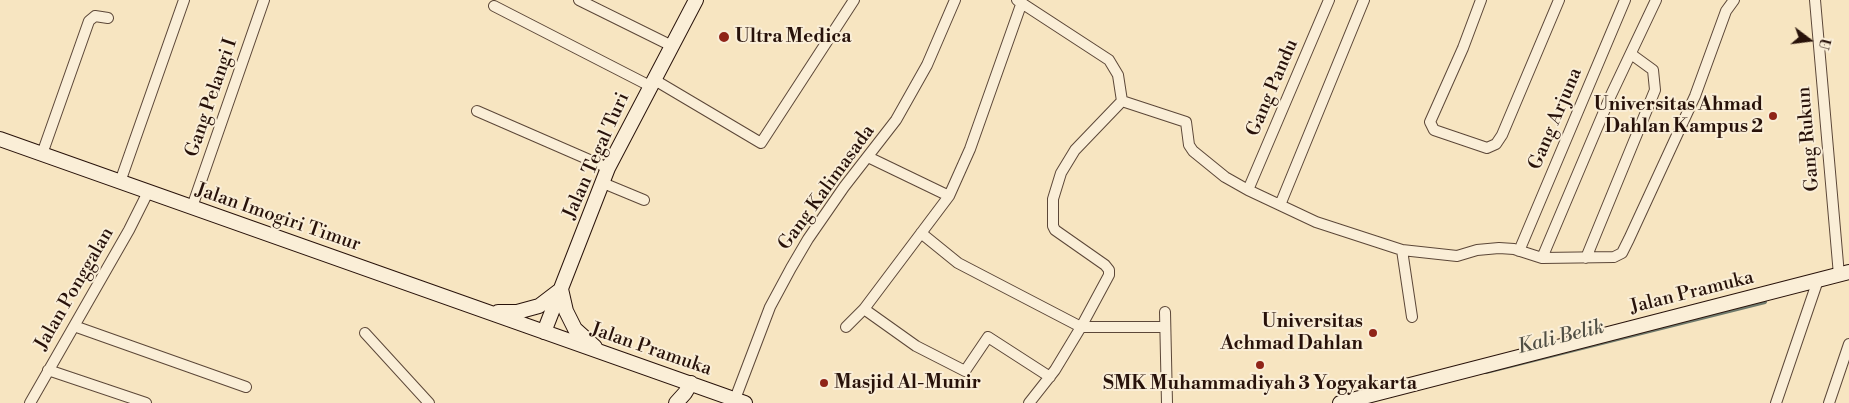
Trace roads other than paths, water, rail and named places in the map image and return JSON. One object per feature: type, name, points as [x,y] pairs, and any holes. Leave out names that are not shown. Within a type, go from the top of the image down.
[{"type":"main road","name":"Jalan Tegal Turi","points":[[544,332],[608,168],[696,0]]},
{"type":"main road","name":"Jalan Imogiri Timur","points":[[0,139],[544,332]]},
{"type":"main road","name":"Jalan Pramuka","points":[[1340,403],[1844,273]]},
{"type":"main road","points":[[488,312],[517,312],[539,306],[561,289],[566,311],[574,329],[600,352]]},
{"type":"main road","name":"Jalan Pramuka","points":[[544,332],[740,401]]},
{"type":"main road","points":[[676,403],[686,393],[690,383]]},
{"type":"street","points":[[120,182],[184,0]]},
{"type":"street","name":"Gang Pelangi I","points":[[192,207],[264,0]]},
{"type":"street","points":[[579,0],[672,46]]},
{"type":"street","points":[[494,6],[652,83],[761,143],[854,0]]},
{"type":"street","name":"Gang Kalimasada","points":[[740,401],[770,307],[808,239],[896,120],[927,65],[955,0]]},
{"type":"street","name":"Gang Pandu","points":[[1248,190],[1329,0]]},
{"type":"street","points":[[1280,204],[1364,0]]},
{"type":"street","points":[[1481,0],[1463,48],[1430,122],[1434,130],[1487,148],[1496,144],[1502,135],[1559,0]]},
{"type":"street","name":"Gang Arjuna","points":[[1519,251],[1625,0]]},
{"type":"street","points":[[1542,258],[1630,54],[1656,0]]},
{"type":"street","points":[[1122,101],[1186,122],[1189,145],[1193,151],[1226,177],[1248,190],[1316,222],[1402,250],[1457,256],[1478,250],[1500,248],[1542,258],[1614,257],[1622,253],[1695,96],[1720,26],[1734,0]]},
{"type":"street","name":"Gang Rukun","points":[[1815,0],[1844,273]]},
{"type":"street","points":[[846,327],[864,309],[949,196],[970,149],[1019,1],[1109,60],[1118,75],[1122,101]]},
{"type":"street","points":[[42,154],[89,21],[96,16],[108,18]]},
{"type":"street","points":[[1586,258],[1655,90],[1653,70],[1630,54]]},
{"type":"street","points":[[1029,403],[1050,377],[1082,327],[1109,275],[1109,270],[1052,226],[1053,199],[1061,173],[1076,150],[1122,101]]},
{"type":"street","points":[[477,111],[608,168]]},
{"type":"street","points":[[868,158],[949,196]]},
{"type":"street","points":[[602,183],[644,200]]},
{"type":"street","name":"Jalan Ponggalan","points":[[30,403],[129,230],[148,192]]},
{"type":"street","points":[[921,233],[958,263],[1082,327],[1165,328]]},
{"type":"street","points":[[1402,250],[1412,317]]},
{"type":"street","points":[[1776,403],[1818,280]]},
{"type":"street","points":[[864,309],[916,346],[965,371],[988,337],[1050,377]]},
{"type":"street","points":[[1165,312],[1167,403]]},
{"type":"street","points":[[74,326],[246,386]]},
{"type":"street","points":[[365,333],[429,403]]},
{"type":"street","points":[[1829,403],[1849,344]]},
{"type":"street","points":[[48,370],[146,403]]},
{"type":"waterway","name":"Kali Belik","points":[[1486,372],[1765,302]]},
{"type":"place","name":"Ultra Medica","points":[[724,37]]},
{"type":"place","name":"Universitas Ahmad Dahlan Kampus 2","points":[[1773,116]]},
{"type":"place","name":"Universitas Achmad Dahlan","points":[[1373,333]]},
{"type":"place","name":"SMK Muhammadiyah 3 Yogyakarta","points":[[1260,365]]},
{"type":"place","name":"Masjid Al-Munir","points":[[824,383]]}]
